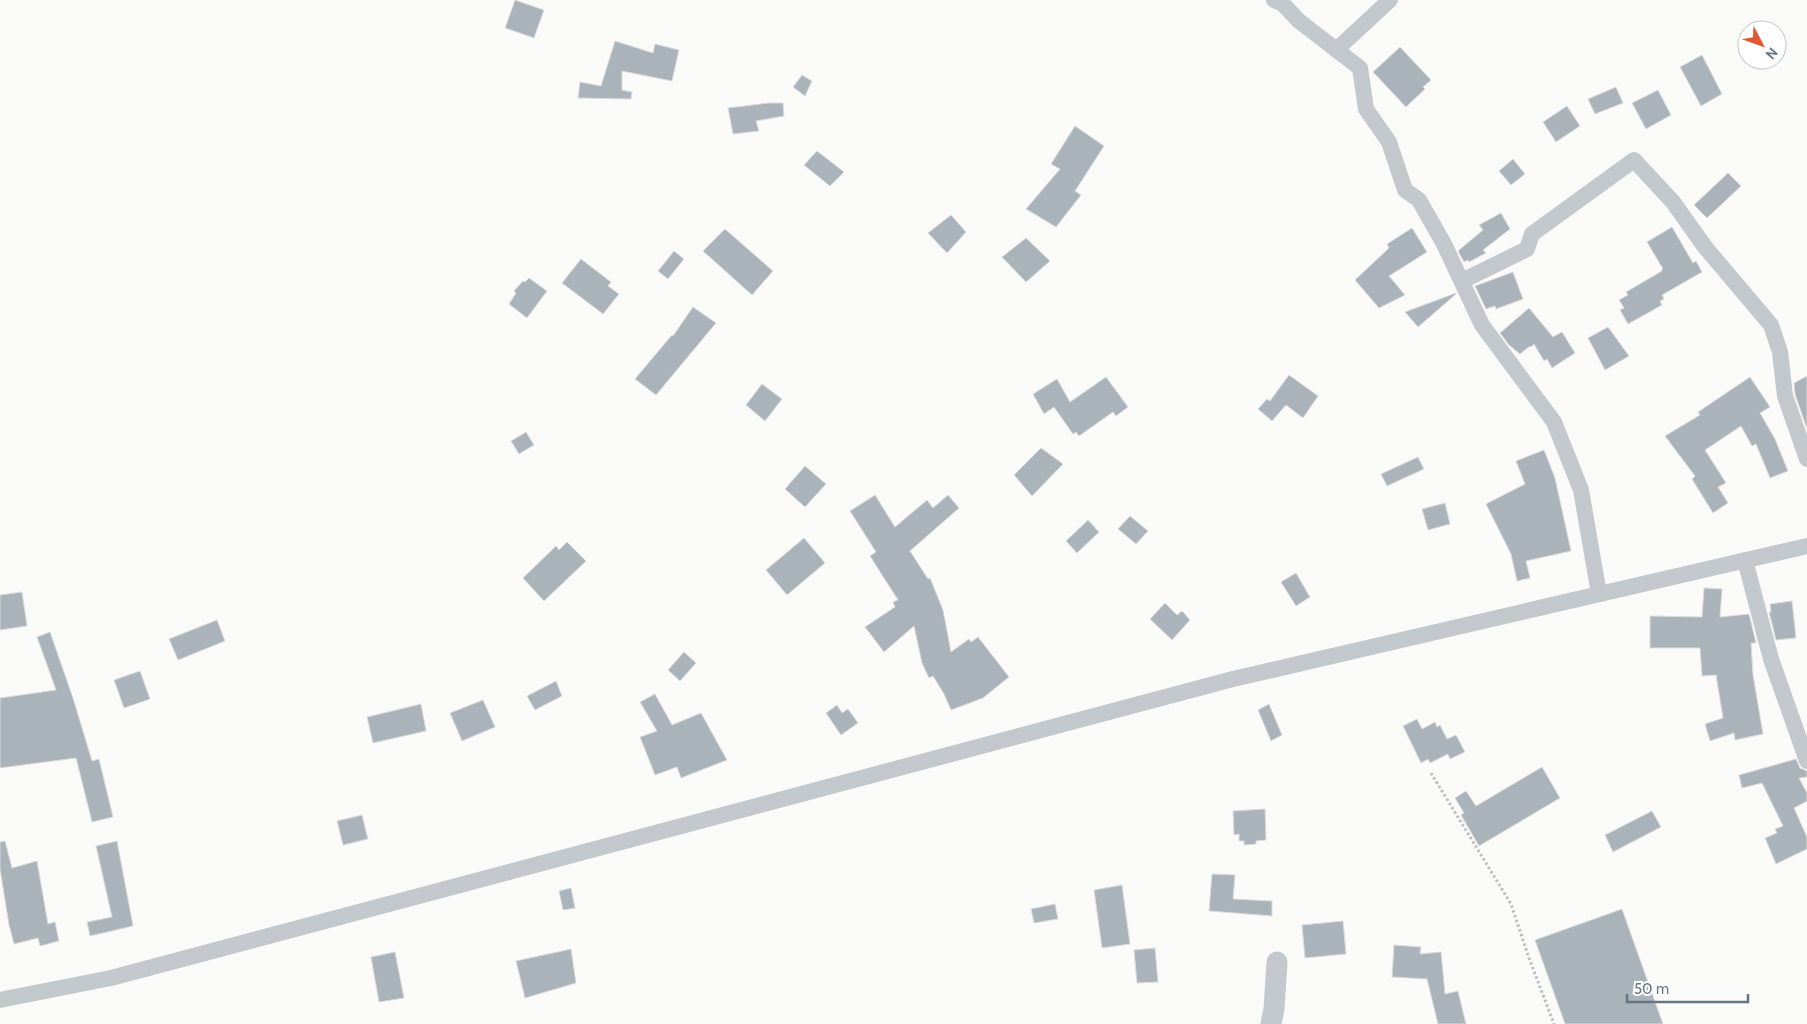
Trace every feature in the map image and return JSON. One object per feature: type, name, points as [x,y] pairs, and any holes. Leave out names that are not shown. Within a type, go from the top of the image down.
[{"type":"street","points":[[1274,0],[1283,4],[1299,22],[1360,68],[1366,109],[1389,142],[1405,190],[1419,200],[1444,244],[1482,325],[1554,422],[1581,490],[1599,594]]},
{"type":"street","points":[[1336,50],[1390,0]]},
{"type":"street","points":[[1462,281],[1526,249],[1532,234],[1634,160],[1673,202],[1704,248],[1771,325],[1780,352],[1784,396],[1807,459]]},
{"type":"street","points":[[0,1000],[120,975],[1233,680],[1807,546]]},
{"type":"street","points":[[1745,560],[1772,658],[1807,761]]},
{"type":"street","points":[[1271,1024],[1274,1009],[1277,962]]},
{"type":"path","points":[[1431,773],[1511,904],[1554,1024]]},
{"type":"building","points":[[515,0],[544,10],[534,38],[505,28]]},
{"type":"building","points":[[615,41],[653,53],[655,44],[679,50],[672,81],[622,71],[622,90],[632,92],[631,99],[578,98],[580,82],[601,86]]},
{"type":"building","points":[[1400,47],[1431,80],[1423,87],[1425,89],[1406,107],[1373,72]]},
{"type":"building","points":[[1702,55],[1722,94],[1701,106],[1680,67]]},
{"type":"building","points":[[802,75],[812,81],[805,96],[793,87]]},
{"type":"building","points":[[1616,87],[1623,103],[1595,114],[1588,99]]},
{"type":"building","points":[[1658,90],[1671,115],[1646,129],[1632,103]]},
{"type":"building","points":[[783,103],[784,116],[756,121],[759,131],[733,134],[728,108]]},
{"type":"building","points":[[1567,106],[1580,126],[1556,142],[1543,122]]},
{"type":"building","points":[[1075,126],[1104,146],[1075,191],[1081,195],[1056,227],[1026,209],[1060,169],[1051,164]]},
{"type":"building","points":[[817,151],[844,172],[830,186],[804,165]]},
{"type":"building","points":[[1513,159],[1525,174],[1511,185],[1499,171]]},
{"type":"building","points":[[1728,173],[1741,186],[1707,218],[1694,205]]},
{"type":"building","points":[[1501,213],[1510,229],[1483,250],[1486,253],[1469,262],[1468,260],[1464,262],[1458,251],[1483,230],[1479,225]]},
{"type":"building","points":[[951,215],[966,232],[947,253],[928,233]]},
{"type":"building","points":[[1672,227],[1693,263],[1696,261],[1702,272],[1662,295],[1664,299],[1660,301],[1662,305],[1628,324],[1620,310],[1624,308],[1619,300],[1628,295],[1626,292],[1662,271],[1663,269],[1647,242]]},
{"type":"building","points":[[1412,228],[1427,252],[1389,276],[1405,295],[1379,308],[1355,280],[1389,248],[1387,244]]},
{"type":"building","points":[[725,229],[773,271],[752,295],[703,251]]},
{"type":"building","points":[[1026,238],[1050,261],[1026,282],[1002,257]]},
{"type":"building","points":[[674,251],[684,259],[668,279],[658,271]]},
{"type":"building","points":[[581,259],[611,282],[608,286],[619,294],[603,314],[562,283]]},
{"type":"building","points":[[1513,272],[1523,299],[1496,309],[1495,306],[1486,309],[1475,286]]},
{"type":"building","points":[[529,278],[547,291],[527,318],[509,304],[516,293],[514,291],[523,281],[525,282]]},
{"type":"building","points":[[1456,293],[1418,327],[1405,312]]},
{"type":"building","points":[[693,307],[716,323],[656,395],[635,379],[673,336]]},
{"type":"building","points":[[1529,308],[1553,337],[1562,332],[1575,353],[1552,368],[1547,359],[1544,361],[1534,344],[1520,354],[1509,345],[1500,333]]},
{"type":"building","points":[[1608,327],[1629,356],[1605,370],[1588,338]]},
{"type":"building","points":[[1289,375],[1318,396],[1303,418],[1286,405],[1272,421],[1258,409],[1267,399],[1270,401]]},
{"type":"building","points":[[1807,376],[1807,429],[1795,394],[1794,383]]},
{"type":"building","points":[[1106,377],[1128,407],[1116,416],[1113,412],[1079,436],[1076,432],[1073,434],[1054,407],[1044,414],[1033,394],[1057,379],[1070,402]]},
{"type":"building","points":[[1750,377],[1770,407],[1760,413],[1775,439],[1788,471],[1770,478],[1756,444],[1752,446],[1741,426],[1705,450],[1726,483],[1718,487],[1728,503],[1713,513],[1692,479],[1695,476],[1665,436],[1700,415],[1698,412]]},
{"type":"building","points":[[762,384],[782,399],[765,421],[746,405]]},
{"type":"building","points":[[526,432],[534,445],[519,454],[511,441]]},
{"type":"building","points":[[1041,448],[1063,464],[1032,496],[1014,475]]},
{"type":"building","points":[[1544,450],[1555,478],[1571,551],[1526,561],[1530,578],[1517,581],[1511,554],[1486,504],[1525,484],[1516,461]]},
{"type":"building","points":[[1418,457],[1424,469],[1387,486],[1381,474]]},
{"type":"building","points":[[805,466],[826,484],[805,507],[785,489]]},
{"type":"building","points":[[875,495],[895,527],[927,500],[933,508],[948,495],[959,508],[910,551],[928,579],[930,578],[943,610],[951,652],[969,639],[971,642],[978,637],[1009,677],[983,698],[951,710],[933,676],[929,678],[922,663],[914,626],[884,652],[865,627],[895,607],[893,602],[898,600],[870,556],[876,552],[850,511]]},
{"type":"building","points":[[1445,503],[1450,524],[1428,530],[1422,509]]},
{"type":"building","points":[[1130,516],[1148,531],[1136,544],[1118,529]]},
{"type":"building","points":[[1088,520],[1099,532],[1077,553],[1066,541]]},
{"type":"building","points":[[804,538],[825,563],[787,595],[766,570]]},
{"type":"building","points":[[567,542],[586,561],[544,601],[523,578],[556,546],[559,550]]},
{"type":"building","points":[[1296,573],[1310,597],[1296,606],[1281,582]]},
{"type":"building","points":[[1704,588],[1722,589],[1720,617],[1749,614],[1756,643],[1751,643],[1753,675],[1763,734],[1735,740],[1734,733],[1710,741],[1705,724],[1723,718],[1716,675],[1702,676],[1700,648],[1650,648],[1650,616],[1702,617]]},
{"type":"building","points":[[22,592],[27,626],[0,630],[0,595]]},
{"type":"building","points":[[1792,601],[1796,638],[1776,640],[1769,612],[1771,612],[1770,604]]},
{"type":"building","points":[[1165,603],[1177,615],[1182,611],[1190,620],[1172,640],[1150,619]]},
{"type":"building","points":[[217,620],[225,641],[178,660],[169,639]]},
{"type":"building","points":[[50,632],[92,761],[99,759],[113,817],[92,822],[76,758],[0,768],[0,698],[56,690],[37,637]]},
{"type":"building","points":[[684,652],[696,663],[680,681],[668,670]]},
{"type":"building","points":[[140,671],[150,699],[124,708],[114,680]]},
{"type":"building","points":[[556,681],[562,696],[535,710],[527,696]]},
{"type":"building","points":[[655,694],[672,725],[701,713],[727,760],[681,778],[677,767],[655,775],[640,737],[657,731],[640,702]]},
{"type":"building","points":[[483,700],[495,727],[462,741],[450,713]]},
{"type":"building","points":[[421,704],[426,731],[373,743],[367,717]]},
{"type":"building","points":[[1269,704],[1282,735],[1271,741],[1258,710]]},
{"type":"building","points":[[837,705],[842,713],[848,709],[858,723],[841,735],[826,713]]},
{"type":"building","points":[[1417,719],[1422,729],[1435,722],[1437,727],[1440,725],[1447,739],[1456,735],[1465,752],[1450,759],[1448,754],[1430,763],[1428,759],[1421,763],[1403,726]]},
{"type":"building","points":[[1796,759],[1800,768],[1807,771],[1807,777],[1799,778],[1807,793],[1807,801],[1794,808],[1807,837],[1807,849],[1776,864],[1765,838],[1777,833],[1775,829],[1783,826],[1762,783],[1742,788],[1739,775]]},
{"type":"building","points":[[1542,767],[1560,798],[1479,846],[1461,815],[1464,813],[1455,798],[1466,791],[1476,806]]},
{"type":"building","points":[[1265,809],[1266,840],[1256,841],[1256,844],[1244,845],[1244,841],[1239,841],[1239,834],[1234,835],[1233,811]]},
{"type":"building","points":[[1652,811],[1661,827],[1613,852],[1605,835]]},
{"type":"building","points":[[362,815],[368,839],[343,845],[337,821]]},
{"type":"building","points":[[5,841],[12,868],[37,861],[48,924],[55,922],[59,941],[40,946],[38,938],[14,944],[0,869],[0,842]]},
{"type":"building","points":[[117,841],[133,926],[90,936],[87,922],[112,917],[96,846]]},
{"type":"building","points":[[1212,874],[1235,875],[1233,899],[1272,901],[1272,916],[1209,911]]},
{"type":"building","points":[[1122,885],[1130,944],[1102,948],[1094,890]]},
{"type":"building","points":[[571,888],[575,908],[563,910],[559,891]]},
{"type":"building","points":[[1055,904],[1058,919],[1034,923],[1031,909]]},
{"type":"building","points":[[1622,909],[1663,1024],[1565,1024],[1535,940]]},
{"type":"building","points":[[1343,921],[1346,954],[1305,958],[1302,925]]},
{"type":"building","points":[[1394,945],[1421,947],[1420,954],[1441,952],[1445,994],[1458,991],[1466,1024],[1438,1024],[1427,979],[1392,977]]},
{"type":"building","points":[[1155,948],[1158,982],[1137,983],[1134,950]]},
{"type":"building","points":[[571,949],[576,983],[525,998],[516,961]]},
{"type":"building","points":[[395,952],[404,998],[379,1002],[371,957]]}]
